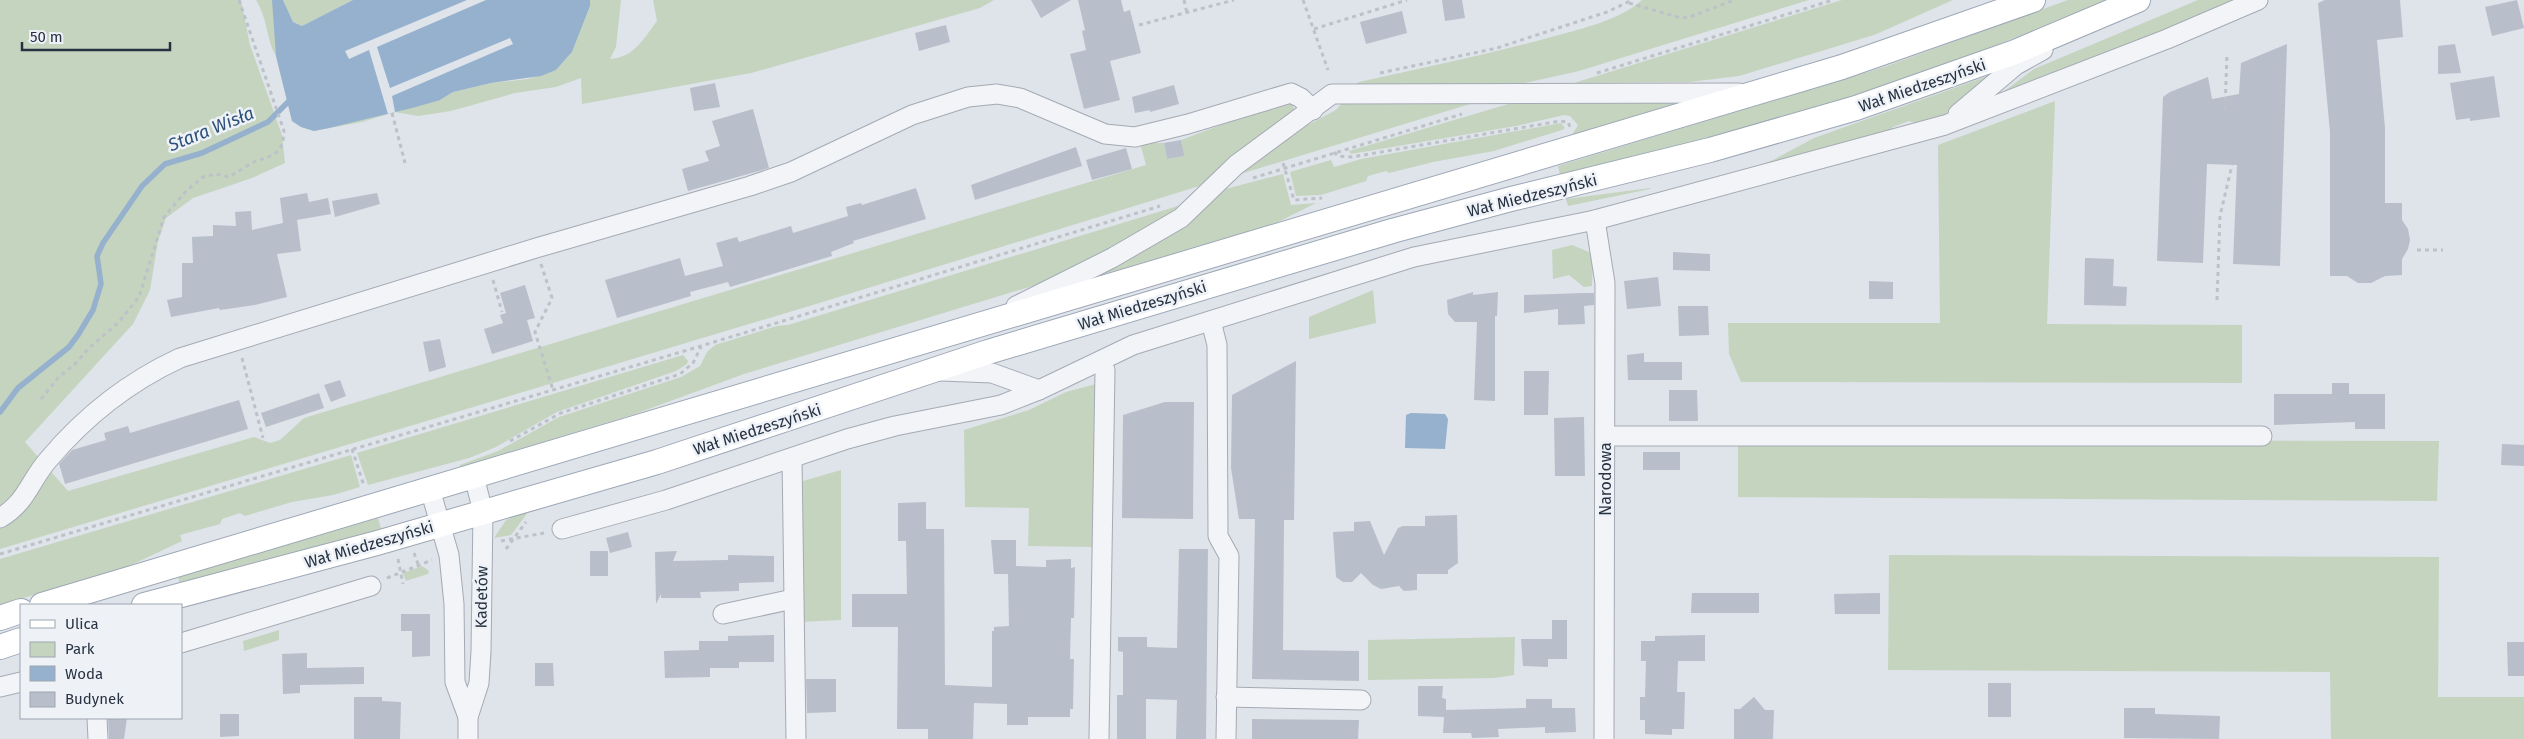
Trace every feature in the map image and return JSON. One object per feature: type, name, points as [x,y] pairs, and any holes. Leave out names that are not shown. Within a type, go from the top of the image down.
[{"type":"main road","name":"Wał Miedzeszyński","points":[[45,604],[1756,93],[1894,50],[2033,0]]},
{"type":"main road","name":"Wał Miedzeszyński","points":[[148,604],[442,524],[657,462],[1034,338],[1432,220],[1710,150],[1856,108],[2016,52],[2138,0]]},
{"type":"main road","points":[[0,618],[20,611]]},
{"type":"main road","points":[[0,647],[20,640]]},
{"type":"street","name":"Wał Miedzeszyński","points":[[562,529],[666,500],[847,439],[904,424],[1001,404],[1039,390],[1132,346],[1414,257],[1595,220],[1945,124],[2167,39],[2258,0]]},
{"type":"street","points":[[1945,124],[2016,65],[2110,12]]},
{"type":"street","points":[[0,518],[18,505],[44,464],[108,399],[151,371],[172,361],[536,248],[791,172],[912,115],[968,97],[997,94],[1020,98],[1086,127],[1118,137],[1135,137],[1188,124],[1291,93],[1301,98],[1312,110]]},
{"type":"street","points":[[975,326],[1112,258],[1181,218],[1236,165],[1332,94],[1756,93]]},
{"type":"street","name":"Narodowa","points":[[1595,220],[1605,283],[1604,739]]},
{"type":"street","points":[[1211,321],[1217,345],[1218,536],[1229,556],[1226,739]]},
{"type":"street","points":[[1099,739],[1105,370]]},
{"type":"street","points":[[932,371],[992,373],[1039,390]]},
{"type":"street","points":[[1606,436],[2262,436]]},
{"type":"street","points":[[792,458],[796,739]]},
{"type":"street","name":"Kadetów","points":[[468,739],[468,717],[479,684],[483,512],[474,476]]},
{"type":"street","name":"Kadetów","points":[[430,489],[442,524],[451,567],[455,682],[468,717]]},
{"type":"street","points":[[182,643],[371,586]]},
{"type":"street","points":[[723,614],[793,599]]},
{"type":"street","points":[[0,687],[20,682]]},
{"type":"street","points":[[1226,698],[1361,700]]},
{"type":"street","points":[[98,719],[98,739]]},
{"type":"path","points":[[41,399],[58,378],[76,364],[89,348],[118,323],[139,297],[164,217],[187,190],[203,177],[216,174],[229,177],[252,163],[271,158],[283,144],[284,131],[239,0]]},
{"type":"path","points":[[1184,0],[1187,13]]},
{"type":"path","points":[[1139,25],[1234,0]]},
{"type":"path","points":[[1303,0],[1328,70]]},
{"type":"path","points":[[1314,29],[1407,0]]},
{"type":"path","points":[[1378,74],[1497,48],[1566,27],[1632,0]]},
{"type":"path","points":[[1628,2],[1681,18],[1690,17],[1734,0]]},
{"type":"path","points":[[1592,75],[1833,0]]},
{"type":"path","points":[[2225,109],[2227,54]]},
{"type":"path","points":[[392,113],[405,163]]},
{"type":"path","points":[[1250,179],[1464,114]]},
{"type":"path","points":[[1283,163],[1294,200]]},
{"type":"path","points":[[2217,300],[2220,216],[2232,165]]},
{"type":"path","points":[[0,554],[701,346],[1161,206]]},
{"type":"path","points":[[536,248],[552,298],[535,332],[553,390]]},
{"type":"path","points":[[2417,250],[2443,250]]},
{"type":"path","points":[[490,272],[502,312]]},
{"type":"path","points":[[238,340],[263,438]]},
{"type":"path","points":[[504,444],[561,414],[680,374],[693,363],[701,346]]},
{"type":"path","points":[[352,449],[366,492]]},
{"type":"path","points":[[414,555],[418,564]]},
{"type":"path","points":[[398,558],[403,584]]},
{"type":"green space","points":[[0,0],[241,0],[250,45],[282,135],[285,163],[252,178],[193,198],[166,218],[158,241],[150,290],[133,324],[25,442],[68,491],[254,437],[270,443],[280,440],[304,418],[1146,165],[1140,143],[1164,143],[1167,159],[1183,156],[1181,140],[1290,99],[1296,114],[1209,183],[816,304],[0,549]]},
{"type":"green space","points":[[256,0],[273,0],[286,29],[440,100],[453,92],[491,83],[528,79],[556,70],[572,52],[590,6],[590,0],[621,0],[616,47],[610,59],[618,58],[632,51],[657,21],[653,0],[994,0],[980,8],[751,73],[582,104],[581,78],[556,87],[515,93],[451,111],[418,116],[395,112],[362,122],[314,131],[301,127],[292,121],[276,56],[270,43],[263,14]]},
{"type":"green space","points":[[283,0],[353,0],[302,26],[293,22]]},
{"type":"green space","points":[[1642,0],[1809,0],[1579,71],[1525,83],[1349,88],[1359,82],[1506,49],[1589,26],[1623,13]]},
{"type":"green space","points":[[1842,0],[1953,0],[1874,35],[1739,76],[1689,82],[1574,83]]},
{"type":"green space","points":[[2068,0],[2109,0],[1959,59],[1830,103],[1715,136],[1560,175],[1558,166],[1884,67]]},
{"type":"green space","points":[[2198,0],[2236,0],[1995,98],[2034,69]]},
{"type":"green space","points":[[1999,72],[1957,107],[1932,120],[1920,123],[1909,121],[1893,127],[1888,134],[1721,181],[1773,160],[1814,138]]},
{"type":"green space","points":[[1522,100],[1687,100],[1572,135],[1578,125],[1570,116],[1564,115],[1516,126],[1351,154],[1349,151]]},
{"type":"green space","points":[[1480,101],[1237,175],[1272,144],[1336,110],[1343,102]]},
{"type":"green space","points":[[2055,101],[2047,324],[2242,325],[2242,383],[1741,382],[1729,354],[1728,323],[1940,323],[1938,145]]},
{"type":"green space","points":[[1561,123],[1565,128],[1562,130],[1494,151],[1433,162],[1389,173],[1386,171],[1368,176],[1366,181],[1321,195],[1296,196],[1290,172],[1331,160],[1334,167],[1361,159]]},
{"type":"green space","points":[[1283,174],[1291,205],[1316,203],[1276,223],[1074,283],[1214,192]]},
{"type":"green space","points":[[1650,188],[1568,206],[1566,199]]},
{"type":"green space","points":[[1191,202],[1065,276],[744,374],[635,414],[460,467],[460,465],[498,451],[559,417],[681,377],[700,366],[707,352],[715,345],[777,326],[788,325]]},
{"type":"green space","points":[[1572,245],[1589,252],[1593,258],[1592,286],[1584,287],[1569,275],[1553,279],[1552,250]]},
{"type":"green space","points":[[1373,290],[1376,323],[1309,339],[1309,317]]},
{"type":"green space","points":[[683,355],[688,361],[687,364],[676,371],[557,412],[496,447],[469,458],[368,485],[357,453]]},
{"type":"green space","points":[[1096,384],[1093,547],[1028,546],[1029,508],[965,507],[964,430],[1029,410],[1066,392]]},
{"type":"green space","points":[[1738,440],[2439,441],[2437,501],[1738,497]]},
{"type":"green space","points":[[351,455],[360,487],[333,495],[292,502],[245,516],[240,513],[222,519],[220,524],[180,535],[182,541],[127,567],[0,605],[0,559]]},
{"type":"green space","points":[[841,470],[841,620],[799,622],[800,482]]},
{"type":"green space","points":[[529,511],[511,535],[494,538],[506,520]]},
{"type":"green space","points":[[378,518],[381,529],[180,585],[178,577]]},
{"type":"green space","points":[[1889,555],[2439,557],[2438,697],[2524,697],[2524,739],[2331,739],[2330,672],[1888,670]]},
{"type":"green space","points":[[422,566],[429,571],[428,574],[406,581],[403,573]]},
{"type":"green space","points":[[279,630],[279,640],[244,651],[243,641]]},
{"type":"green space","points":[[1515,637],[1514,675],[1494,678],[1368,680],[1368,640]]},
{"type":"water","points":[[272,0],[283,0],[293,22],[302,26],[353,0],[590,0],[590,6],[572,52],[556,70],[541,76],[491,83],[453,92],[440,100],[416,107],[314,131],[301,127],[292,121],[276,56]]},
{"type":"water","points":[[1411,413],[1445,414],[1448,419],[1445,449],[1405,448],[1406,415]]},
{"type":"pier","points":[[467,0],[486,0],[377,47],[390,88],[510,38],[513,44],[392,96],[395,112],[388,114],[369,50],[349,59],[345,51]]},
{"type":"building","points":[[1031,0],[1071,0],[1041,18]]},
{"type":"building","points":[[1078,0],[1121,0],[1124,12],[1130,10],[1141,53],[1110,61],[1120,100],[1084,109],[1070,54],[1086,50],[1082,31],[1085,30]]},
{"type":"building","points":[[1442,0],[1462,0],[1465,18],[1445,21]]},
{"type":"building","points":[[2325,0],[2400,0],[2403,37],[2377,40],[2385,128],[2385,203],[2402,203],[2402,220],[2408,229],[2410,240],[2408,249],[2402,259],[2402,275],[2385,276],[2371,283],[2358,283],[2347,276],[2330,276],[2330,132],[2318,3]]},
{"type":"building","points":[[2517,0],[2524,28],[2492,36],[2485,7]]},
{"type":"building","points":[[1402,11],[1407,33],[1366,44],[1360,22]]},
{"type":"building","points":[[946,25],[950,42],[919,51],[915,33]]},
{"type":"building","points":[[2287,44],[2280,266],[2233,264],[2237,165],[2207,164],[2203,263],[2157,261],[2163,97],[2170,92],[2208,77],[2212,99],[2239,94],[2241,63]]},
{"type":"building","points":[[2455,44],[2461,73],[2438,74],[2438,46]]},
{"type":"building","points":[[2494,76],[2500,117],[2470,121],[2470,118],[2456,120],[2450,83]]},
{"type":"building","points":[[715,83],[720,107],[694,111],[690,88]]},
{"type":"building","points":[[1174,85],[1179,104],[1150,112],[1150,110],[1135,113],[1132,97]]},
{"type":"building","points":[[753,109],[769,168],[688,191],[682,169],[709,161],[705,151],[720,146],[712,121]]},
{"type":"building","points":[[1181,140],[1184,156],[1167,159],[1164,143]]},
{"type":"building","points":[[1076,147],[1082,166],[975,200],[971,185]]},
{"type":"building","points":[[1126,148],[1132,169],[1092,180],[1086,160]]},
{"type":"building","points":[[916,188],[926,219],[853,241],[854,243],[831,252],[832,256],[730,287],[728,282],[690,292],[691,296],[617,318],[605,280],[680,258],[685,276],[723,266],[716,243],[737,237],[739,242],[791,226],[793,233],[848,216],[846,207],[861,203],[862,205]]},
{"type":"building","points":[[307,193],[309,202],[328,198],[331,214],[297,220],[301,251],[277,254],[287,297],[255,305],[220,310],[219,308],[171,317],[167,300],[182,297],[182,263],[193,263],[192,237],[213,236],[213,225],[236,226],[235,212],[251,211],[252,230],[283,223],[280,198]]},
{"type":"building","points":[[377,193],[380,204],[335,217],[332,201]]},
{"type":"building","points":[[1673,252],[1710,254],[1710,271],[1673,270]]},
{"type":"building","points":[[2085,258],[2114,259],[2113,286],[2127,287],[2126,306],[2084,305]]},
{"type":"building","points":[[1658,277],[1661,306],[1627,309],[1624,281]]},
{"type":"building","points":[[1869,281],[1893,282],[1893,299],[1869,299]]},
{"type":"building","points":[[525,285],[535,318],[527,320],[533,341],[492,354],[484,329],[503,323],[500,315],[506,313],[500,293]]},
{"type":"building","points":[[1473,292],[1473,295],[1498,292],[1497,316],[1495,316],[1495,401],[1474,400],[1477,322],[1455,322],[1448,314],[1447,300]]},
{"type":"building","points":[[1594,293],[1594,305],[1584,306],[1585,324],[1558,325],[1558,309],[1524,313],[1524,295]]},
{"type":"building","points":[[1678,306],[1708,306],[1709,335],[1679,336]]},
{"type":"building","points":[[440,339],[446,367],[429,372],[423,342]]},
{"type":"building","points":[[1644,353],[1644,362],[1682,362],[1682,380],[1628,380],[1627,355]]},
{"type":"building","points":[[1296,361],[1294,520],[1284,520],[1283,650],[1359,651],[1359,681],[1252,679],[1255,519],[1239,519],[1231,468],[1232,395]]},
{"type":"building","points":[[1524,371],[1549,371],[1548,415],[1524,415]]},
{"type":"building","points":[[340,380],[346,396],[331,402],[324,385]]},
{"type":"building","points":[[2332,383],[2349,383],[2349,394],[2385,394],[2385,429],[2355,429],[2355,422],[2274,425],[2274,394],[2332,394]]},
{"type":"building","points":[[1669,390],[1697,390],[1698,421],[1669,421]]},
{"type":"building","points":[[319,393],[324,408],[266,427],[261,413]]},
{"type":"building","points":[[239,400],[248,429],[65,484],[59,464],[72,450],[106,440],[104,433],[128,426],[130,433]]},
{"type":"building","points":[[1165,402],[1194,402],[1193,519],[1122,518],[1123,415]]},
{"type":"building","points":[[1584,417],[1585,476],[1555,476],[1554,418]]},
{"type":"building","points":[[2502,444],[2524,445],[2524,466],[2501,465]]},
{"type":"building","points":[[1643,452],[1680,452],[1680,470],[1643,470]]},
{"type":"building","points":[[926,502],[926,529],[944,529],[945,685],[992,687],[992,631],[994,631],[994,627],[1009,626],[1008,574],[994,574],[991,540],[1016,540],[1016,566],[1046,567],[1046,560],[1071,559],[1071,568],[1075,567],[1074,618],[1071,618],[1070,659],[1074,659],[1073,709],[1070,709],[1070,717],[1028,717],[1028,725],[1007,725],[1007,704],[974,703],[973,739],[928,739],[928,729],[897,729],[898,627],[852,627],[852,594],[907,594],[906,541],[898,541],[898,503]]},
{"type":"building","points":[[1457,515],[1458,563],[1448,570],[1448,574],[1417,574],[1417,590],[1404,591],[1399,586],[1381,589],[1373,585],[1361,573],[1352,582],[1343,582],[1336,577],[1333,532],[1354,531],[1354,522],[1370,521],[1384,555],[1398,528],[1403,526],[1425,526],[1425,516]]},
{"type":"building","points":[[628,532],[632,547],[610,553],[606,538]]},
{"type":"building","points":[[1179,549],[1208,549],[1206,739],[1176,739],[1177,700],[1146,699],[1146,739],[1117,739],[1117,695],[1123,695],[1123,652],[1118,651],[1118,637],[1147,637],[1147,647],[1177,648]]},
{"type":"building","points":[[590,551],[608,551],[608,576],[590,576]]},
{"type":"building","points":[[677,551],[673,561],[728,560],[728,555],[774,556],[774,582],[739,583],[739,591],[700,592],[701,598],[661,598],[661,594],[656,604],[655,552]]},
{"type":"building","points":[[1692,593],[1759,593],[1759,613],[1691,613]]},
{"type":"building","points":[[1880,593],[1880,614],[1835,614],[1834,594]]},
{"type":"building","points":[[401,614],[430,614],[430,656],[412,657],[412,631],[401,631]]},
{"type":"building","points":[[1552,620],[1567,620],[1567,659],[1548,659],[1548,667],[1523,666],[1521,639],[1552,639]]},
{"type":"building","points":[[774,635],[774,662],[739,662],[739,668],[710,668],[710,677],[665,678],[664,651],[699,650],[699,641],[728,641],[728,636]]},
{"type":"building","points":[[1705,635],[1705,661],[1678,661],[1677,692],[1685,692],[1684,729],[1672,729],[1672,735],[1645,734],[1645,720],[1640,720],[1640,697],[1645,697],[1646,661],[1641,661],[1641,641],[1655,641],[1655,636]]},
{"type":"building","points":[[2507,642],[2524,642],[2524,676],[2508,676]]},
{"type":"building","points":[[307,653],[307,668],[364,667],[364,684],[300,685],[300,693],[283,694],[282,654]]},
{"type":"building","points":[[535,663],[553,663],[554,686],[535,686]]},
{"type":"building","points":[[806,679],[836,679],[836,712],[807,713]]},
{"type":"building","points":[[1988,683],[2011,683],[2011,717],[1988,717]]},
{"type":"building","points":[[1418,686],[1443,686],[1442,698],[1446,699],[1446,710],[1526,708],[1526,699],[1552,699],[1552,708],[1575,708],[1576,732],[1545,733],[1545,727],[1498,729],[1499,737],[1472,738],[1471,733],[1443,733],[1444,717],[1418,716]]},
{"type":"building","points":[[354,697],[382,697],[382,701],[401,702],[400,739],[354,739]]},
{"type":"building","points":[[1754,697],[1765,710],[1774,710],[1773,739],[1734,739],[1734,709],[1740,709]]},
{"type":"building","points":[[2124,708],[2155,708],[2155,714],[2220,716],[2219,739],[2124,738]]},
{"type":"building","points":[[220,714],[239,714],[239,736],[220,737]]},
{"type":"building","points":[[108,719],[127,719],[124,739],[109,739]]},
{"type":"building","points":[[1252,719],[1359,720],[1358,739],[1252,739]]},
{"type":"waterway","name":"Stara Wisła","points":[[0,412],[18,388],[69,347],[78,335],[93,310],[101,284],[97,256],[103,243],[142,186],[165,164],[202,153],[268,122],[292,98]]}]
